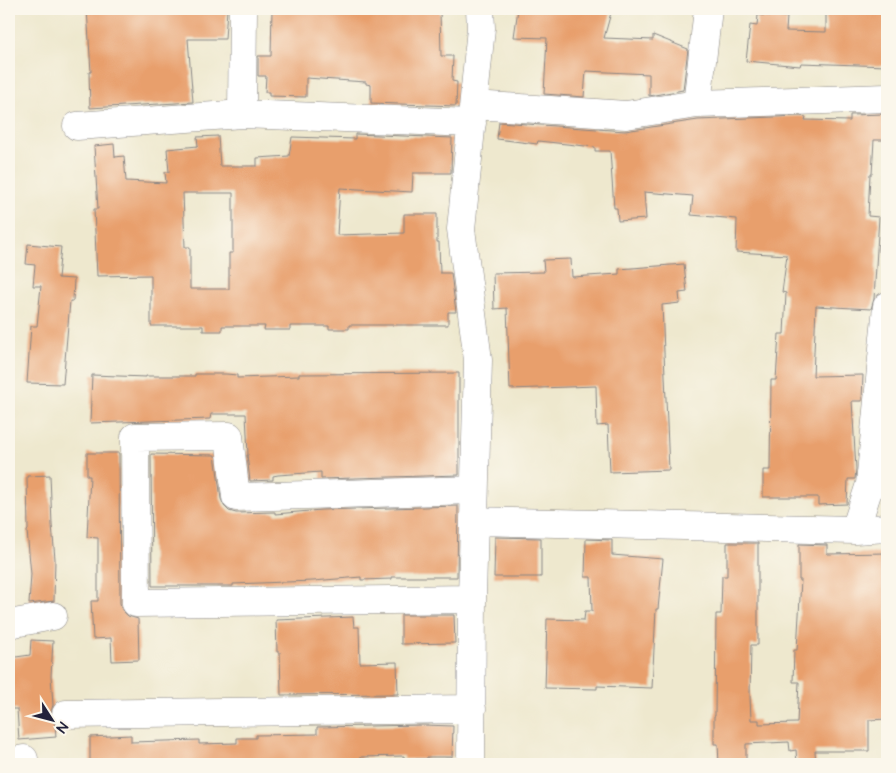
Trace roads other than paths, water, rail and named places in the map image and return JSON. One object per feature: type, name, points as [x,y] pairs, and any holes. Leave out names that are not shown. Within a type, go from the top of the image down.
[{"type":"street","points":[[242,114],[243,9]]},
{"type":"street","points":[[471,764],[472,599],[478,360],[461,229],[481,28],[480,9]]},
{"type":"street","points":[[697,104],[708,9]]},
{"type":"street","points":[[77,126],[242,114],[626,115],[697,104],[887,98]]},
{"type":"street","points":[[855,530],[870,484],[883,390],[887,306]]},
{"type":"street","points":[[472,599],[136,603],[135,437],[229,436],[236,497],[474,490]]},
{"type":"street","points":[[474,521],[855,530],[887,528]]},
{"type":"street","points":[[9,624],[53,616]]},
{"type":"street","points":[[66,714],[472,709]]}]
